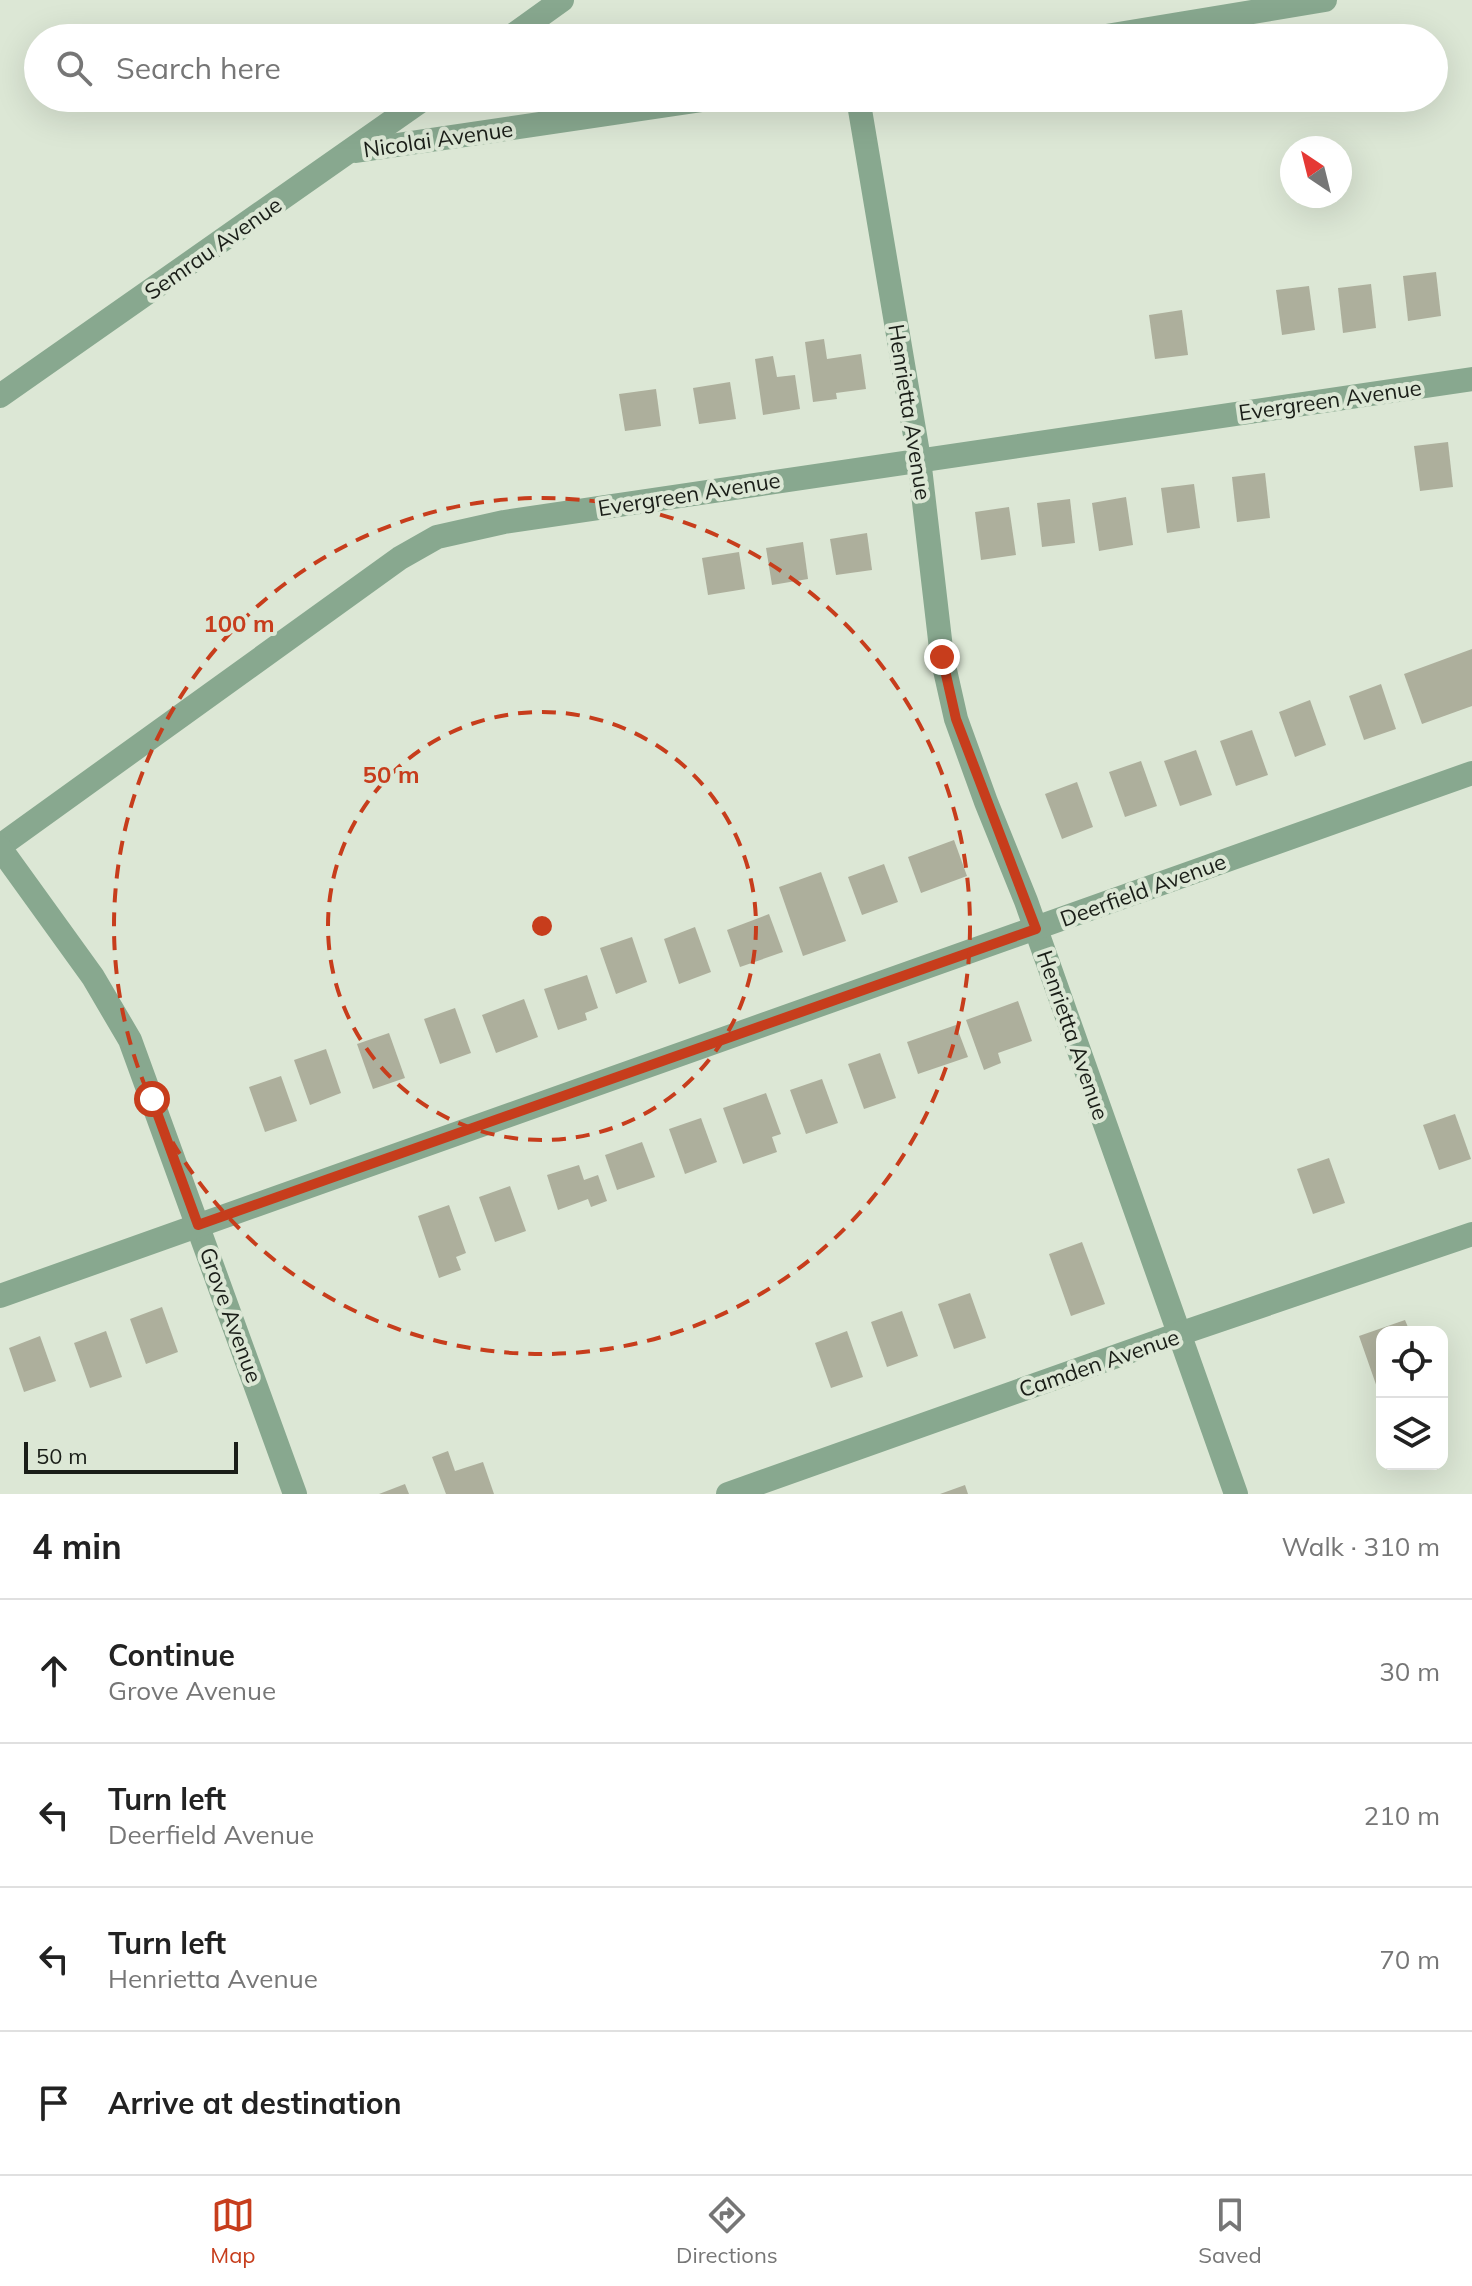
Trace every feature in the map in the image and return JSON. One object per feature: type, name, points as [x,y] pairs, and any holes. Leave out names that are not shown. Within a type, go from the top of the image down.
[{"type":"street","points":[[529,24],[562,0]]},
{"type":"street","points":[[1179,24],[1325,0]]},
{"type":"street","name":"Semrau Avenue","points":[[0,396],[406,112]]},
{"type":"street","name":"Nicolai Avenue","points":[[350,152],[621,112]]},
{"type":"street","name":"Henrietta Avenue","points":[[860,112],[919,459],[942,657],[956,719],[1036,929],[1236,1494]]},
{"type":"street","name":"Evergreen Avenue","points":[[0,847],[400,558],[437,537],[504,522],[1472,379]]},
{"type":"street","name":"Deerfield Avenue","points":[[0,1296],[1472,773]]},
{"type":"street","name":"Grove Avenue","points":[[0,847],[93,977],[124,1028],[295,1494]]},
{"type":"street","name":"Camden Avenue","points":[[728,1494],[1472,1234]]},
{"type":"building","points":[[1436,272],[1441,316],[1408,321],[1403,276]]},
{"type":"building","points":[[1371,284],[1376,328],[1343,333],[1338,288]]},
{"type":"building","points":[[1309,286],[1315,330],[1282,335],[1276,290]]},
{"type":"building","points":[[1182,310],[1188,355],[1155,359],[1149,315]]},
{"type":"building","points":[[824,339],[827,359],[861,354],[866,389],[836,393],[837,399],[813,402],[805,342]]},
{"type":"building","points":[[773,356],[777,377],[795,375],[800,409],[763,415],[755,359]]},
{"type":"building","points":[[730,382],[736,419],[699,424],[693,388]]},
{"type":"building","points":[[656,389],[661,426],[625,431],[619,394]]},
{"type":"building","points":[[1448,442],[1453,487],[1420,491],[1414,446]]},
{"type":"building","points":[[1265,473],[1270,518],[1237,522],[1232,477]]},
{"type":"building","points":[[1194,484],[1200,528],[1167,533],[1161,488]]},
{"type":"building","points":[[1126,497],[1133,545],[1099,551],[1092,503]]},
{"type":"building","points":[[1070,499],[1075,543],[1042,547],[1037,503]]},
{"type":"building","points":[[1009,507],[1016,555],[981,560],[975,512]]},
{"type":"building","points":[[867,533],[872,570],[836,575],[830,539]]},
{"type":"building","points":[[803,542],[808,579],[772,585],[766,548]]},
{"type":"building","points":[[739,552],[745,589],[708,595],[702,558]]},
{"type":"building","points":[[1472,649],[1472,706],[1422,724],[1404,674]]},
{"type":"building","points":[[1381,684],[1396,729],[1364,740],[1349,696]]},
{"type":"building","points":[[1310,700],[1326,745],[1295,757],[1279,712]]},
{"type":"building","points":[[1252,730],[1268,775],[1236,786],[1220,741]]},
{"type":"building","points":[[1196,750],[1212,795],[1180,806],[1164,761]]},
{"type":"building","points":[[1141,761],[1157,806],[1125,817],[1109,772]]},
{"type":"building","points":[[1077,782],[1093,827],[1062,839],[1045,794]]},
{"type":"building","points":[[954,840],[967,876],[921,893],[908,857]]},
{"type":"building","points":[[884,864],[898,902],[862,915],[848,877]]},
{"type":"building","points":[[821,872],[846,941],[803,956],[779,887]]},
{"type":"building","points":[[769,914],[783,952],[740,967],[727,930]]},
{"type":"building","points":[[695,927],[711,972],[679,984],[664,939]]},
{"type":"building","points":[[632,937],[647,982],[616,994],[600,948]]},
{"type":"building","points":[[587,975],[598,1008],[585,1013],[587,1020],[558,1030],[544,989]]},
{"type":"building","points":[[524,999],[538,1037],[496,1053],[482,1015]]},
{"type":"building","points":[[1018,1001],[1032,1041],[998,1053],[1001,1063],[984,1070],[966,1020]]},
{"type":"building","points":[[455,1008],[471,1053],[440,1064],[424,1019]]},
{"type":"building","points":[[956,1025],[968,1057],[918,1074],[907,1042]]},
{"type":"building","points":[[389,1033],[405,1078],[373,1089],[357,1044]]},
{"type":"building","points":[[326,1049],[341,1093],[310,1105],[294,1060]]},
{"type":"building","points":[[880,1053],[896,1098],[864,1109],[848,1064]]},
{"type":"building","points":[[281,1076],[297,1121],[265,1132],[249,1087]]},
{"type":"building","points":[[822,1079],[838,1123],[806,1134],[790,1090]]},
{"type":"building","points":[[766,1093],[781,1134],[772,1137],[777,1152],[743,1164],[723,1108]]},
{"type":"building","points":[[1455,1114],[1471,1159],[1439,1170],[1423,1125]]},
{"type":"building","points":[[701,1118],[717,1162],[685,1174],[669,1129]]},
{"type":"building","points":[[642,1142],[655,1177],[617,1190],[605,1155]]},
{"type":"building","points":[[1329,1158],[1345,1203],[1313,1214],[1297,1169]]},
{"type":"building","points":[[579,1165],[584,1180],[598,1175],[607,1201],[591,1207],[588,1199],[558,1210],[547,1175]]},
{"type":"building","points":[[510,1186],[526,1231],[495,1242],[479,1197]]},
{"type":"building","points":[[449,1205],[466,1253],[456,1257],[461,1270],[439,1278],[418,1216]]},
{"type":"building","points":[[1082,1242],[1105,1304],[1071,1316],[1049,1254]]},
{"type":"building","points":[[970,1293],[986,1338],[954,1349],[938,1304]]},
{"type":"building","points":[[162,1307],[178,1352],[146,1364],[130,1319]]},
{"type":"building","points":[[902,1311],[918,1356],[887,1367],[871,1322]]},
{"type":"building","points":[[1405,1320],[1408,1326],[1388,1326]]},
{"type":"building","points":[[1376,1330],[1376,1384],[1359,1336]]},
{"type":"building","points":[[106,1331],[122,1377],[90,1388],[74,1343]]},
{"type":"building","points":[[847,1331],[863,1377],[831,1388],[815,1343]]},
{"type":"building","points":[[40,1336],[56,1381],[24,1392],[9,1348]]},
{"type":"building","points":[[448,1451],[455,1471],[483,1462],[494,1494],[446,1494],[432,1457]]},
{"type":"building","points":[[405,1484],[409,1494],[379,1494]]},
{"type":"building","points":[[965,1485],[968,1494],[940,1494]]},
{"type":"route","points":[[152,1099],[198,1225],[1036,929],[956,719],[942,657]]}]
